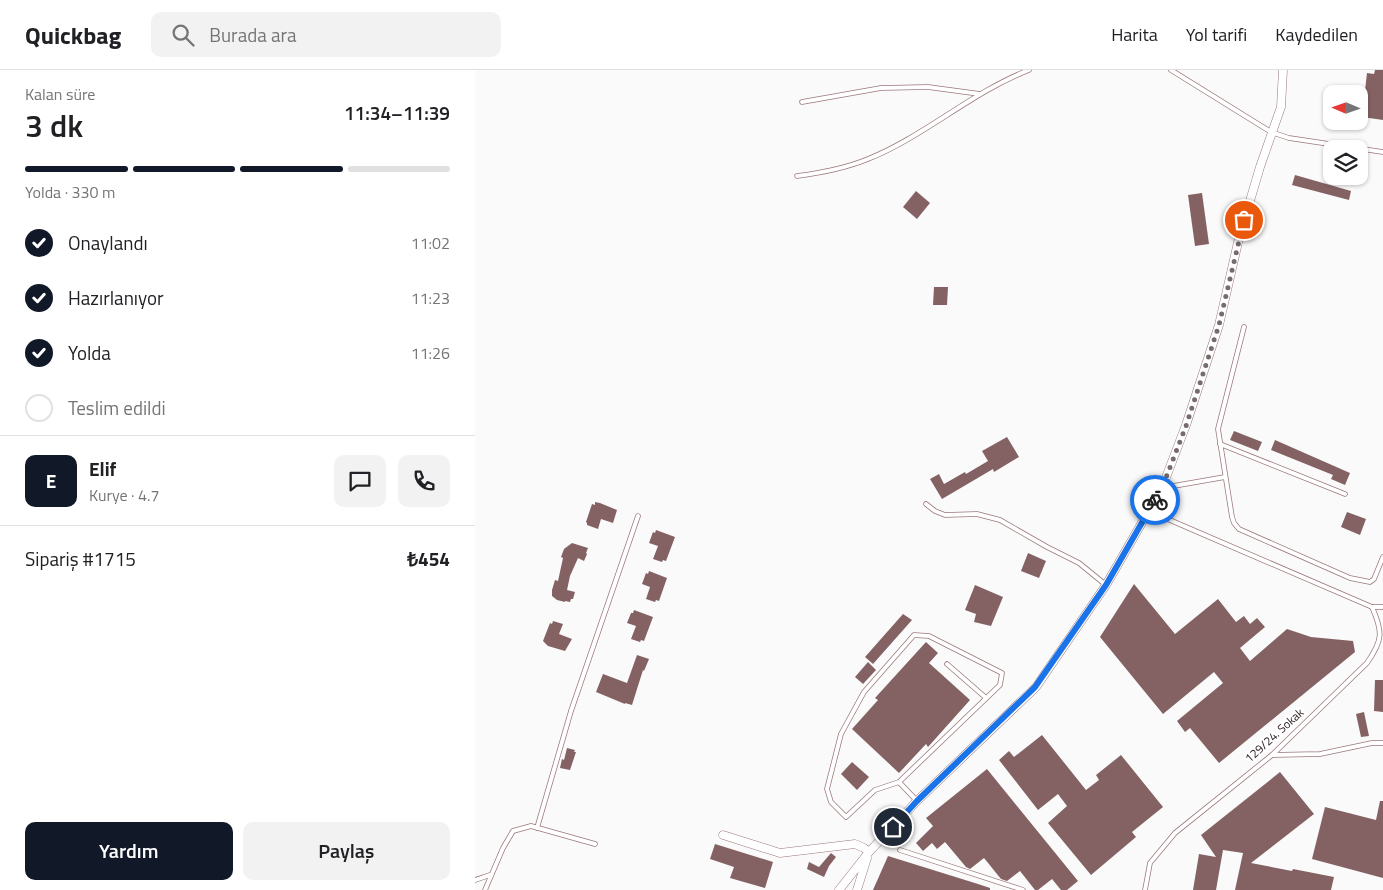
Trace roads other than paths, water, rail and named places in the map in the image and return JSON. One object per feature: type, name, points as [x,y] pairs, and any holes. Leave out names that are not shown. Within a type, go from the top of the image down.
[{"type":"street","points":[[839,890],[869,853],[917,801],[1035,687],[1106,585],[1162,488],[1186,426],[1219,325],[1239,238],[1271,132],[1281,107],[1283,70]]},
{"type":"street","points":[[723,835],[780,853],[855,844],[869,853]]},
{"type":"street","points":[[857,890],[869,853]]},
{"type":"lane","points":[[797,176],[820,173],[867,159],[897,145],[981,94],[1028,70]]},
{"type":"lane","points":[[1171,70],[1271,132],[1289,138],[1383,152]]},
{"type":"lane","points":[[802,102],[881,88],[928,87],[981,94]]},
{"type":"lane","points":[[1245,327],[1218,429],[1232,517],[1239,528],[1350,578],[1370,582],[1374,579],[1383,557]]},
{"type":"lane","points":[[1220,444],[1345,494]]},
{"type":"lane","points":[[1162,488],[1225,477]]},
{"type":"lane","points":[[926,504],[940,514],[977,514],[1000,520],[1079,563],[1106,585]]},
{"type":"lane","points":[[1149,511],[1372,607],[1383,607]]},
{"type":"lane","points":[[537,828],[571,711],[639,516]]},
{"type":"lane","name":"129/24. Sokak","points":[[1145,890],[1150,863],[1175,833],[1272,755],[1367,663],[1377,649],[1379,638],[1379,623],[1372,607]]},
{"type":"lane","points":[[914,635],[929,636],[1002,673],[1000,685],[899,782],[875,790],[846,817],[831,802],[827,789],[841,734],[864,692],[914,635]]},
{"type":"lane","points":[[947,664],[986,698]]},
{"type":"lane","points":[[1272,755],[1320,754],[1372,743],[1383,743]]},
{"type":"lane","points":[[899,782],[917,801]]},
{"type":"lane","points":[[485,890],[503,848],[513,831],[531,826],[595,844]]},
{"type":"lane","points":[[900,850],[1023,890]]},
{"type":"lane","points":[[475,880],[491,875]]}]
